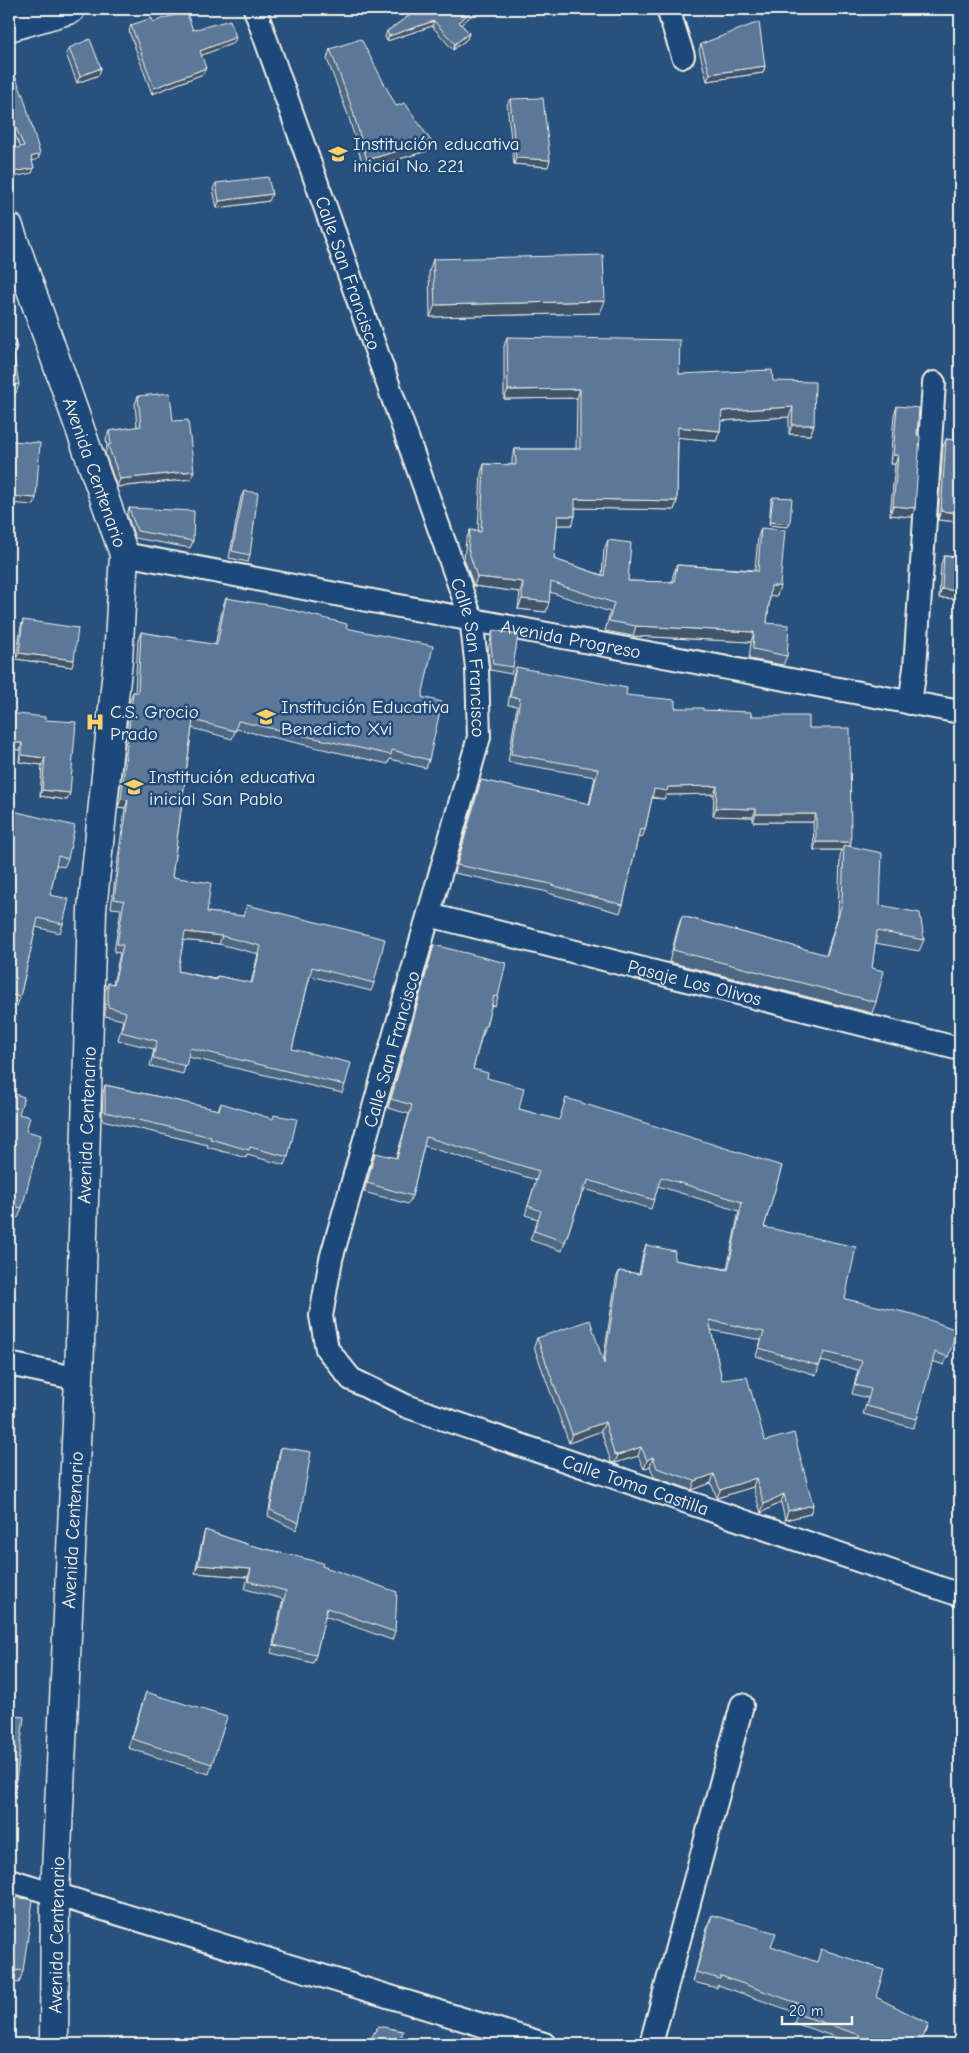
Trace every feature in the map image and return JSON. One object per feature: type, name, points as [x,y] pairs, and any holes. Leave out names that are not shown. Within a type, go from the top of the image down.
[{"type":"main road","points":[[9,27],[71,9]]},
{"type":"main road","name":"Avenida Centenario","points":[[9,227],[124,554],[118,660],[92,910],[79,1379],[55,1894],[54,2044]]},
{"type":"street","name":"Calle San Francisco","points":[[255,9],[471,618],[477,668],[479,737],[331,1258],[321,1316],[327,1349]]},
{"type":"street","points":[[668,9],[683,56]]},
{"type":"street","points":[[910,703],[915,668],[934,383]]},
{"type":"street","name":"Avenida Progreso","points":[[124,554],[471,618],[960,712]]},
{"type":"street","name":"Pasaje Los Olivos","points":[[429,915],[960,1048]]},
{"type":"street","name":"Calle Toma Castilla","points":[[327,1349],[352,1379],[406,1406],[960,1595]]},
{"type":"street","points":[[9,1364],[79,1379]]},
{"type":"street","points":[[651,2044],[742,1705]]},
{"type":"street","points":[[9,1880],[544,2044]]},
{"type":"building","points":[[419,9],[474,9],[459,22],[469,33],[455,44],[434,21],[389,36],[387,31]]},
{"type":"building","points":[[186,11],[193,30],[230,20],[236,37],[200,51],[206,68],[154,88],[131,25],[152,18],[153,22]]},
{"type":"building","points":[[759,22],[765,66],[710,74],[701,44]]},
{"type":"building","points":[[90,39],[101,68],[80,76],[69,48]]},
{"type":"building","points":[[361,39],[396,106],[405,103],[431,141],[367,160],[351,105],[330,49]]},
{"type":"building","points":[[13,71],[24,98],[40,154],[31,157],[34,168],[9,173],[9,150],[24,146],[9,112],[9,72]]},
{"type":"building","points":[[543,98],[550,160],[516,158],[510,99]]},
{"type":"building","points":[[268,177],[272,194],[219,201],[216,183]]},
{"type":"building","points":[[603,255],[605,301],[435,305],[433,259]]},
{"type":"building","points":[[9,325],[17,347],[12,346],[19,384],[9,386]]},
{"type":"building","points":[[507,337],[680,340],[679,374],[772,370],[773,381],[815,382],[814,425],[792,425],[793,407],[722,411],[720,431],[678,427],[677,501],[575,499],[575,516],[558,516],[554,559],[604,576],[608,540],[631,543],[628,581],[674,582],[677,565],[758,571],[761,528],[785,530],[780,586],[771,586],[767,623],[789,625],[787,656],[753,649],[754,632],[636,626],[609,621],[614,603],[551,582],[549,602],[522,599],[523,582],[477,577],[468,549],[470,530],[481,532],[484,464],[516,465],[515,449],[580,449],[580,389],[508,390]]},
{"type":"building","points":[[170,393],[173,421],[188,420],[194,471],[120,479],[108,445],[111,444],[109,431],[141,426],[138,396]]},
{"type":"building","points":[[897,406],[919,408],[917,435],[920,436],[915,508],[893,506],[898,455],[893,455]]},
{"type":"building","points":[[958,419],[960,419],[960,513],[941,511],[946,439],[956,440]]},
{"type":"building","points":[[11,441],[40,443],[36,498],[9,496]]},
{"type":"building","points":[[244,491],[258,493],[250,555],[232,551]]},
{"type":"building","points":[[773,497],[792,498],[790,524],[770,522]]},
{"type":"building","points":[[129,508],[194,511],[193,541],[137,531]]},
{"type":"building","points":[[944,556],[960,557],[960,591],[942,589]]},
{"type":"building","points":[[226,598],[280,607],[347,624],[346,628],[433,646],[422,697],[442,702],[429,760],[392,750],[391,755],[238,721],[235,731],[193,720],[172,877],[211,883],[207,912],[244,916],[247,905],[385,939],[374,983],[312,967],[292,1049],[351,1063],[345,1085],[190,1048],[186,1066],[153,1058],[157,1041],[121,1032],[126,1012],[108,1007],[108,983],[114,984],[123,945],[117,944],[124,901],[114,899],[128,800],[121,799],[133,692],[138,692],[141,632],[217,645]],"holes":[[[185,932],[222,936],[261,946],[252,983],[217,976],[216,980],[178,971]]]},
{"type":"building","points":[[23,620],[78,628],[74,660],[19,653]]},
{"type":"building","points":[[960,624],[960,665],[956,665]]},
{"type":"building","points":[[493,630],[518,635],[513,667],[493,664],[491,645]]},
{"type":"building","points":[[516,667],[627,688],[626,695],[675,700],[675,708],[751,712],[751,716],[809,716],[809,728],[850,728],[851,842],[816,842],[816,814],[756,814],[756,809],[716,808],[717,786],[668,787],[667,791],[654,789],[645,830],[640,829],[623,905],[551,884],[457,865],[481,780],[590,804],[598,769],[511,754],[520,698],[510,697]]},
{"type":"building","points":[[9,713],[45,717],[45,720],[76,722],[70,793],[42,790],[45,758],[22,755],[22,743],[9,743]]},
{"type":"building","points":[[9,810],[75,826],[68,859],[58,856],[50,895],[69,899],[63,924],[38,918],[20,997],[9,994]]},
{"type":"building","points":[[844,845],[882,853],[880,905],[920,913],[924,940],[877,931],[872,968],[884,971],[876,1002],[673,950],[682,916],[827,955],[842,903]]},
{"type":"building","points":[[434,945],[506,963],[498,997],[494,996],[473,1069],[488,1073],[487,1078],[524,1088],[519,1109],[559,1120],[566,1098],[782,1166],[764,1227],[856,1247],[845,1299],[913,1314],[957,1330],[948,1357],[935,1352],[917,1419],[866,1406],[871,1389],[855,1385],[862,1361],[824,1352],[819,1366],[759,1348],[764,1332],[709,1320],[722,1380],[747,1377],[765,1441],[794,1433],[813,1505],[788,1511],[784,1494],[764,1504],[756,1478],[720,1490],[714,1474],[695,1481],[657,1468],[653,1457],[647,1460],[641,1447],[618,1455],[614,1454],[605,1422],[572,1434],[537,1338],[590,1320],[604,1364],[619,1271],[640,1274],[646,1245],[675,1251],[674,1260],[728,1270],[742,1202],[661,1177],[654,1200],[588,1180],[565,1242],[534,1231],[541,1211],[528,1206],[539,1171],[426,1137],[412,1196],[367,1183],[375,1153],[397,1158],[412,1105],[391,1099]]},
{"type":"building","points":[[105,1085],[219,1110],[221,1103],[273,1119],[274,1115],[297,1119],[288,1157],[250,1147],[249,1150],[210,1139],[211,1137],[105,1112]]},
{"type":"building","points":[[9,1092],[24,1097],[19,1114],[30,1117],[26,1131],[41,1135],[22,1208],[9,1205]]},
{"type":"building","points":[[281,1447],[311,1452],[299,1523],[270,1510]]},
{"type":"building","points":[[205,1530],[246,1544],[323,1563],[322,1566],[397,1592],[395,1632],[327,1608],[316,1655],[274,1645],[286,1591],[248,1581],[251,1569],[198,1565]]},
{"type":"building","points":[[146,1692],[227,1717],[212,1764],[132,1739]]},
{"type":"building","points":[[9,1715],[24,1717],[14,1797],[9,1796]]},
{"type":"building","points":[[9,1896],[33,1900],[23,1971],[9,1969]]},
{"type":"building","points":[[712,1915],[776,1933],[771,1946],[817,1962],[821,1949],[884,1970],[876,1997],[929,2024],[920,2044],[856,2044],[860,2035],[797,2014],[800,2004],[721,1976],[720,1979],[696,1972]]},
{"type":"building","points":[[378,2026],[403,2031],[399,2044],[368,2044]]},
{"type":"place","name":"Institución educativa inicial No. 221","points":[[338,154]]},
{"type":"place","name":"Institución Educativa Benedicto Xvi","points":[[266,717]]},
{"type":"place","name":"C.S. Grocio Prado","points":[[95,722]]},
{"type":"place","name":"Institución educativa inicial San Pablo","points":[[134,787]]}]
